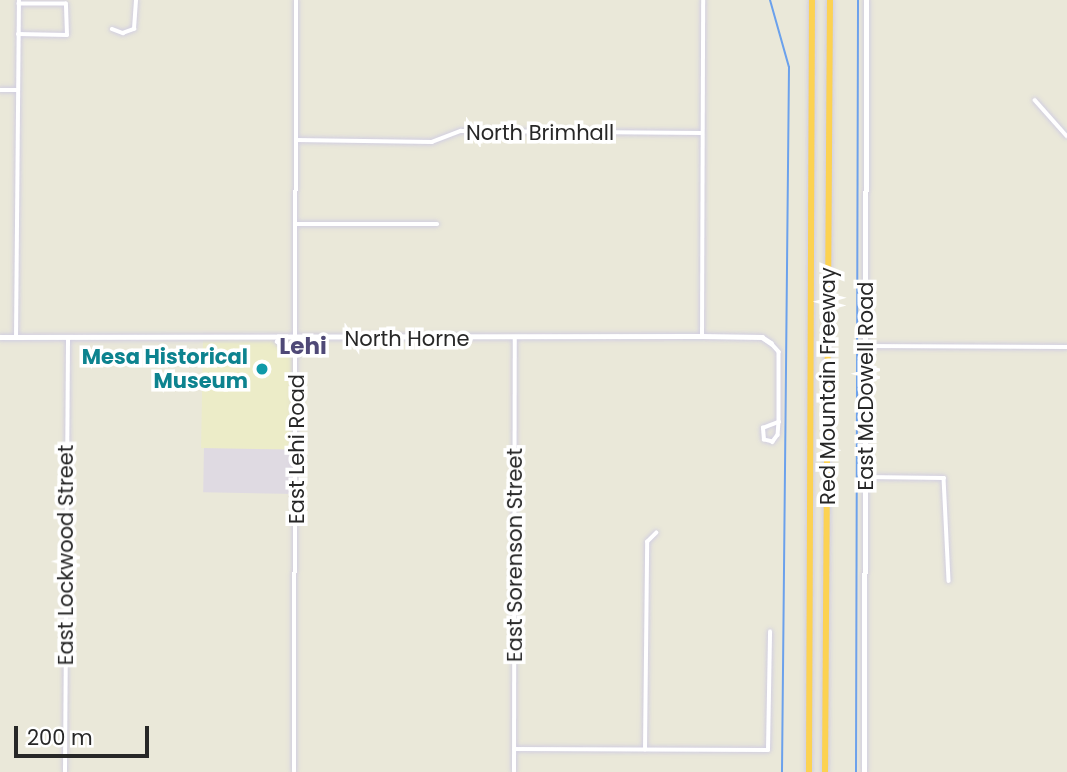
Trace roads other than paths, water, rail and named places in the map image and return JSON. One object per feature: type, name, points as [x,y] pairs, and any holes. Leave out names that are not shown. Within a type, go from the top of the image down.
[{"type":"highway","name":"Red Mountain Freeway","points":[[809,772],[813,0]]},
{"type":"highway","name":"Red Mountain Freeway","points":[[825,772],[830,0]]},
{"type":"street","points":[[112,29],[123,33],[134,29],[136,0]]},
{"type":"street","name":"East Lehi Road","points":[[294,772],[296,0]]},
{"type":"street","points":[[702,336],[703,0]]},
{"type":"street","name":"East McDowell Road","points":[[864,772],[866,0]]},
{"type":"street","points":[[16,338],[17,90],[18,34],[19,2],[66,4],[67,35],[18,34]]},
{"type":"street","points":[[0,90],[17,90]]},
{"type":"street","points":[[1035,100],[1067,136]]},
{"type":"street","name":"North Brimhall","points":[[296,140],[432,142],[461,131],[702,133]]},
{"type":"street","points":[[297,224],[437,224]]},
{"type":"street","name":"North Horne","points":[[0,337],[515,339],[702,336],[762,337],[771,343]]},
{"type":"street","name":"East Lockwood Street","points":[[65,772],[68,338]]},
{"type":"street","points":[[262,339],[288,344],[297,354]]},
{"type":"street","name":"East Sorenson Street","points":[[514,772],[515,339]]},
{"type":"street","points":[[771,343],[779,352],[779,422],[776,439],[764,440],[763,428],[779,422]]},
{"type":"street","points":[[867,346],[1067,347]]},
{"type":"street","points":[[866,477],[945,480],[948,581]]},
{"type":"street","points":[[645,750],[647,542],[656,533]]},
{"type":"street","points":[[514,749],[768,750],[770,632]]},
{"type":"waterway","points":[[770,0],[789,67],[782,772]]},
{"type":"waterway","points":[[856,772],[858,0]]},
{"type":"place","name":"Mesa Historical Museum","points":[[262,369]]},
{"type":"district","name":"Lehi","points":[[303,346]]}]
